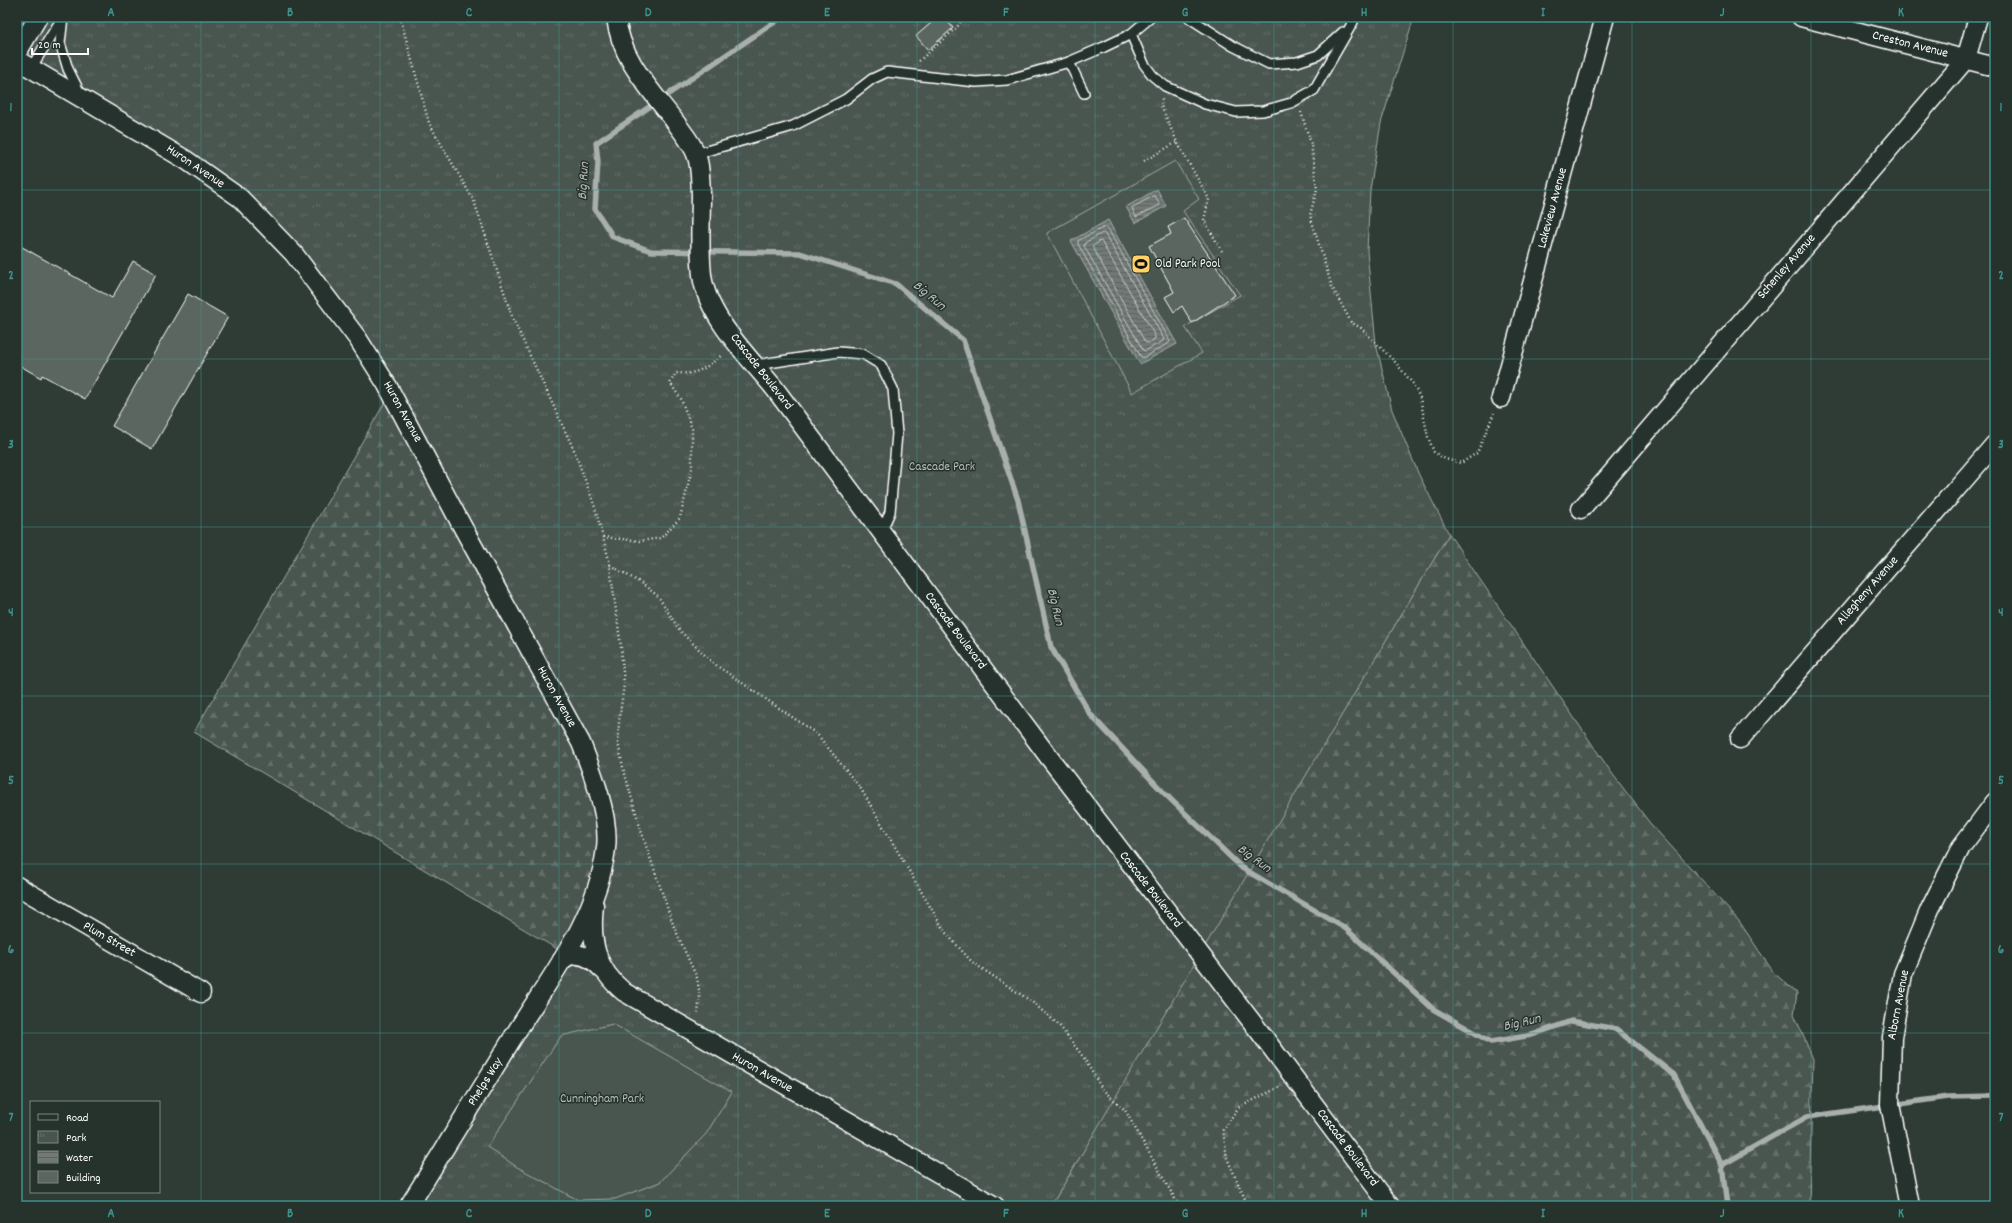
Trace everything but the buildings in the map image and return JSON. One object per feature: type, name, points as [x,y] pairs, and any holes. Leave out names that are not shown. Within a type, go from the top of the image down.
[{"type":"street","points":[[17,53],[38,17]]},
{"type":"street","name":"Cascade Boulevard","points":[[616,17],[618,32],[631,62],[684,134],[696,154],[700,176],[702,275],[707,296],[714,311],[1048,756],[1295,1079],[1390,1206]]},
{"type":"street","name":"Lakeview Avenue","points":[[1501,398],[1605,17]]},
{"type":"street","name":"Creston Avenue","points":[[1801,17],[1995,67]]},
{"type":"street","name":"Schenley Avenue","points":[[1581,509],[1966,59],[1978,17]]},
{"type":"street","name":"Huron Avenue","points":[[24,64],[186,160],[240,198],[294,254],[358,339],[387,385],[462,526],[581,743],[594,777],[603,812],[606,847],[596,894],[592,935],[597,955],[605,972],[612,982],[624,992],[690,1031],[995,1206]]},
{"type":"street","name":"Allegheny Avenue","points":[[1740,739],[1995,444]]},
{"type":"street","name":"Alborn Avenue","points":[[1910,1206],[1890,1104],[1892,1037],[1903,974],[1930,908],[1961,847],[1995,802]]},
{"type":"street","name":"Plum Street","points":[[17,886],[201,993]]},
{"type":"street","name":"Huron Avenue","points":[[562,959],[596,894]]},
{"type":"street","points":[[562,959],[568,955],[576,954],[585,956],[596,963],[605,972]]},
{"type":"street","name":"Phelps Way","points":[[409,1206],[562,959]]},
{"type":"lane","points":[[24,64],[63,17]]},
{"type":"lane","points":[[63,17],[60,43],[68,69],[82,97]]},
{"type":"lane","points":[[696,154],[793,126],[846,99],[872,79],[887,72],[976,82],[1007,80],[1069,62],[1131,34],[1151,17]]},
{"type":"lane","points":[[1188,17],[1233,46],[1269,64],[1297,62],[1318,55],[1354,20]]},
{"type":"lane","points":[[1131,34],[1144,64],[1165,86],[1205,104],[1236,112],[1263,111],[1298,100],[1314,90],[1354,20]]},
{"type":"lane","points":[[1069,62],[1084,94]]},
{"type":"lane","points":[[756,365],[838,352],[863,354],[881,365],[893,389],[897,434],[890,512],[881,532]]},
{"type":"path","points":[[400,17],[429,123],[474,201],[513,320],[574,450],[594,504],[610,565],[621,647],[624,684],[618,743],[623,767],[642,834],[674,927],[697,978],[700,996],[697,1017],[695,1024],[690,1031]]},
{"type":"path","points":[[905,74],[957,27],[964,17]]},
{"type":"path","points":[[1165,86],[1161,106],[1177,142],[1209,199],[1204,220],[1222,253]]},
{"type":"path","points":[[1298,100],[1311,144],[1317,189],[1310,215],[1332,287],[1351,322],[1360,328],[1395,362],[1414,385],[1420,398],[1428,436],[1434,452],[1445,459],[1461,463],[1477,453],[1501,398]]},
{"type":"path","points":[[1144,161],[1177,142]]},
{"type":"path","points":[[603,537],[640,540],[661,538],[680,518],[692,468],[692,429],[682,399],[670,382],[676,373],[690,374],[707,368],[737,342]]},
{"type":"path","points":[[610,565],[641,583],[658,596],[680,631],[713,663],[817,734],[861,789],[945,932],[972,962],[1032,1002],[1059,1025],[1084,1058],[1102,1089],[1125,1110],[1179,1206]]},
{"type":"path","points":[[1248,1206],[1227,1158],[1223,1130],[1238,1108],[1295,1079]]},
{"type":"green space","name":"Cascade Park","points":[[38,17],[1414,17],[1381,123],[1370,190],[1367,251],[1376,344],[1392,410],[1419,475],[1449,534],[1051,1206],[409,1206],[563,957],[597,955],[606,847],[595,777],[387,385],[240,198],[17,53]]},
{"type":"green space","name":"Old Park Pool","points":[[1175,161],[1199,199],[1183,211],[1240,295],[1185,327],[1202,353],[1132,393],[1047,233]]},
{"type":"green space","points":[[392,390],[581,743],[606,847],[562,952],[194,732]]},
{"type":"green space","points":[[1449,534],[1611,772],[1649,822],[1739,921],[1774,973],[1797,993],[1794,1014],[1813,1059],[1809,1206],[1051,1206],[1199,953]]},
{"type":"green space","name":"Cunningham Park","points":[[613,1024],[732,1092],[706,1134],[660,1182],[615,1199],[578,1200],[517,1167],[487,1147],[561,1036]]},
{"type":"water","points":[[1157,189],[1166,206],[1135,223],[1126,207]]},
{"type":"water","points":[[1108,220],[1177,344],[1140,364],[1071,241]]},
{"type":"waterway","name":"Big Run","points":[[782,17],[596,143],[598,162],[595,209],[613,237],[651,251],[800,253],[896,284],[963,340],[1018,500],[1051,647],[1090,714],[1163,792],[1242,868],[1345,928],[1433,1009],[1491,1042],[1532,1035],[1571,1021],[1616,1029],[1674,1075],[1722,1165],[1727,1206]]},
{"type":"waterway","points":[[1722,1165],[1807,1117],[1948,1097],[1995,1096]]},
{"type":"place","name":"Old Park Pool","points":[[1141,264]]}]
